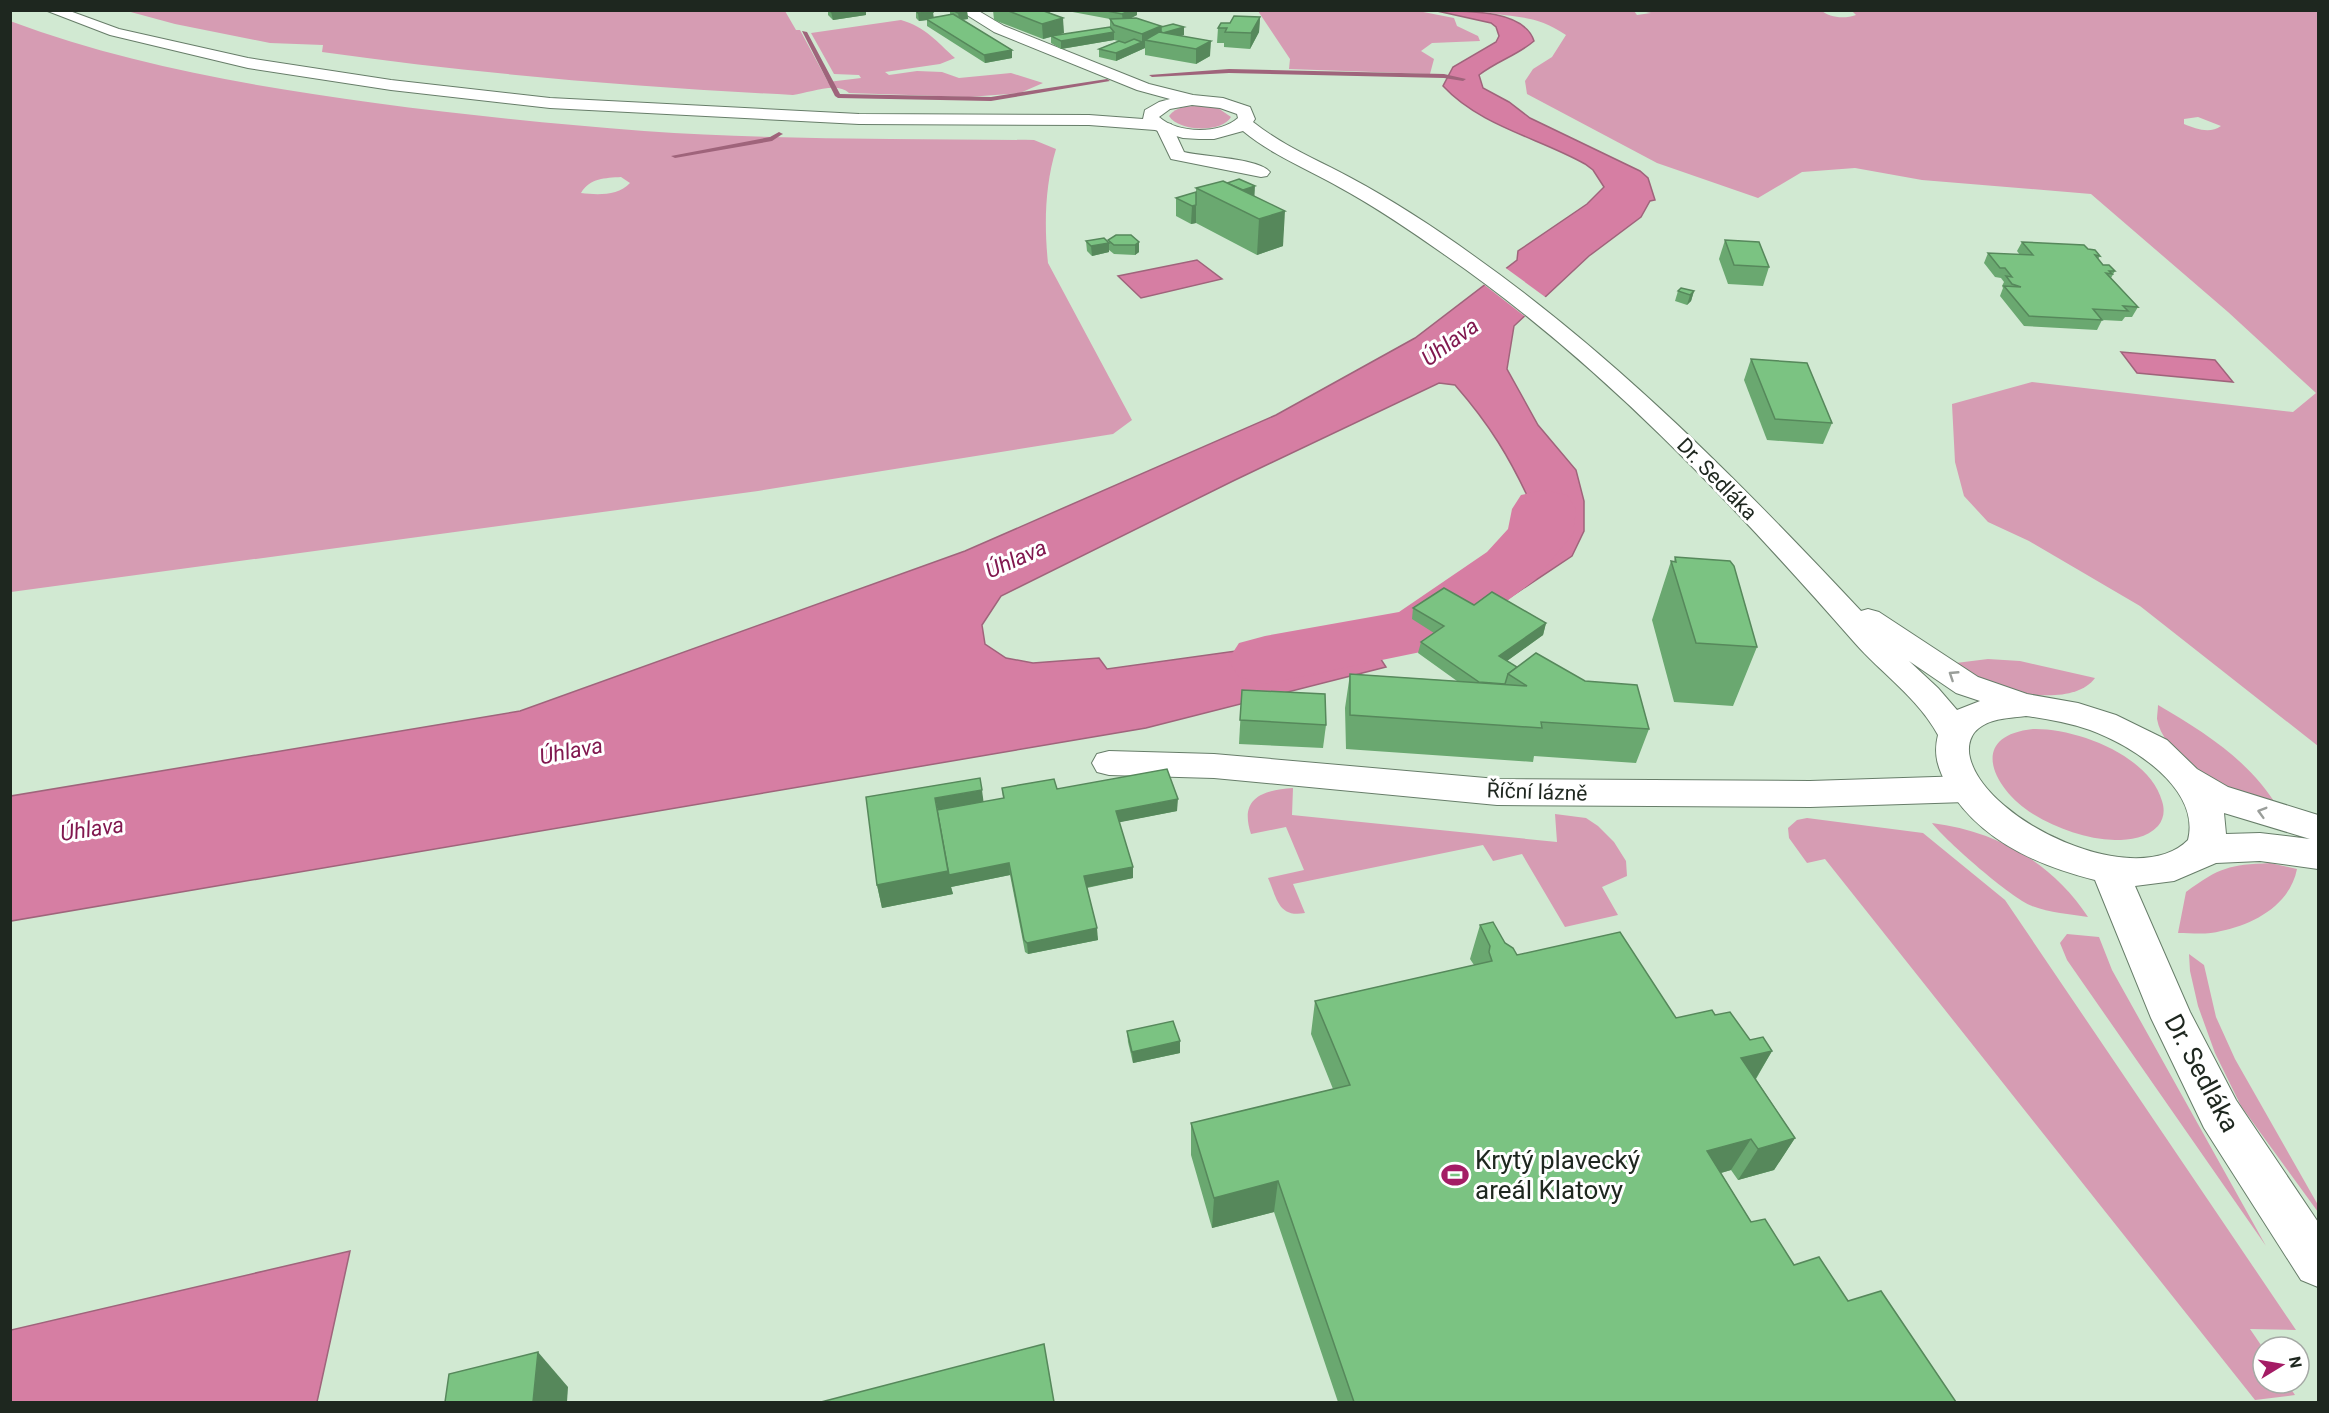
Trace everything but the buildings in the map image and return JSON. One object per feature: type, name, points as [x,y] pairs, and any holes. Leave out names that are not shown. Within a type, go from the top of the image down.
[{"type":"main road","points":[[52,10],[115,32],[248,63],[391,85],[550,103],[859,119],[1089,120],[1160,117],[1192,100]]},
{"type":"main road","points":[[966,10],[999,29],[1143,87],[1192,100],[1223,103],[1239,108],[1247,115],[1244,123],[1221,132]]},
{"type":"main road","points":[[1143,87],[1161,98],[1160,117],[1177,154],[1190,160],[1249,168],[1261,172]]},
{"type":"main road","points":[[1160,117],[1196,134]]},
{"type":"main road","points":[[1244,123],[1263,139]]},
{"type":"main road","points":[[1174,150],[1179,138],[1196,134],[1221,132],[1263,139]]},
{"type":"main road","name":"Dr. Sedláka","points":[[1263,139],[1348,184],[1412,223],[1521,300],[1607,373],[1705,465],[1823,588],[1878,650],[1932,702],[1948,721],[1954,734]]},
{"type":"main road","name":"Dr. Sedláka","points":[[1823,588],[1967,685],[2026,705]]},
{"type":"main road","name":"Dr. Sedláka","points":[[1954,734],[1963,721],[1980,711],[2001,705],[2026,705],[2064,710],[2113,727],[2150,747],[2187,778],[2201,798],[2208,817],[2208,835],[2201,851]]},
{"type":"main road","points":[[1954,734],[1951,750],[1954,769],[1966,789],[1993,817],[2010,830],[2041,847],[2075,861],[2109,869],[2139,872],[2165,869],[2186,862],[2201,851],[2225,847],[2262,847],[2319,855]]},
{"type":"main road","name":"Říční lázně","points":[[1109,763],[1214,766],[1497,792],[1810,794],[1966,789]]},
{"type":"main road","points":[[2187,778],[2215,796],[2319,828]]},
{"type":"main road","name":"Dr. Sedláka","points":[[2109,869],[2172,1018],[2220,1114],[2319,1263]]},
{"type":"shaded area","points":[[1413,10],[1454,18],[1457,26],[1478,36],[1480,41],[1432,43],[1421,51],[1434,59],[1430,74],[1289,69],[1290,59],[1258,11]]},
{"type":"shaded area","points":[[1821,10],[1828,15],[1842,17],[1856,15],[1851,10],[2318,11],[2318,746],[2140,606],[2029,541],[1988,522],[1964,496],[1955,462],[1952,404],[2032,382],[2293,412],[2316,393],[2228,312],[2091,194],[1922,180],[1855,168],[1802,172],[1758,198],[1657,163],[1527,94],[1525,81],[1533,69],[1552,57],[1566,35],[1534,20],[1481,11],[1634,11],[1637,15],[1651,13],[1641,11]],"holes":[[[2198,117],[2221,126],[2212,130],[2203,130],[2184,124],[2184,119]]]},
{"type":"shaded area","points":[[127,11],[785,11],[796,30],[800,30],[828,82],[861,78],[859,75],[834,74],[811,33],[901,20],[924,31],[955,58],[940,64],[885,72],[889,75],[917,71],[942,72],[959,78],[1011,73],[1043,83],[1020,93],[969,97],[849,93],[837,88],[793,95],[616,84],[440,67],[322,52],[323,45],[270,43],[175,24]]},
{"type":"shaded area","points":[[10,21],[99,50],[190,72],[282,89],[408,107],[644,131],[790,138],[1034,140],[1056,149],[1046,205],[1048,263],[1132,420],[1113,434],[758,491],[11,592]],"holes":[[[621,177],[630,183],[613,192],[581,193],[589,184],[604,179]]]},
{"type":"shaded area","points":[[1200,106],[1218,108],[1231,117],[1219,126],[1191,128],[1174,121],[1169,116],[1179,108]]},
{"type":"shaded area","points":[[1988,659],[2020,661],[2095,678],[2085,687],[2071,693],[2037,695],[2019,693],[1986,684],[1973,678],[1956,663]]},
{"type":"shaded area","points":[[2158,705],[2193,726],[2241,762],[2255,776],[2279,809],[2245,797],[2189,763],[2163,735],[2157,719]]},
{"type":"shaded area","points":[[2033,729],[2069,733],[2089,739],[2127,758],[2142,770],[2154,785],[2162,801],[2163,814],[2158,826],[2144,836],[2132,839],[2093,838],[2052,824],[2019,804],[1998,778],[1993,765],[1993,753],[1999,742],[2012,734]]},
{"type":"shaded area","points":[[1293,788],[1292,815],[1557,842],[1555,814],[1586,818],[1614,842],[1626,861],[1627,876],[1602,887],[1618,915],[1565,927],[1522,854],[1493,861],[1483,845],[1293,884],[1305,913],[1289,912],[1280,905],[1268,878],[1304,870],[1286,827],[1251,834],[1248,812],[1256,798],[1263,794]]},
{"type":"shaded area","points":[[1807,818],[1923,833],[2005,900],[2296,1330],[2250,1329],[2254,1335],[2251,1335],[2251,1395],[1825,859],[1807,863],[1789,838],[1788,828],[1797,820]]},
{"type":"shaded area","points":[[1932,823],[1978,833],[2020,852],[2057,880],[2074,897],[2088,917],[2046,910],[2022,901],[1980,869]]},
{"type":"shaded area","points":[[2270,863],[2297,869],[2287,893],[2269,911],[2233,928],[2205,933],[2178,933],[2186,892],[2225,869]]},
{"type":"shaded area","points":[[2067,934],[2099,937],[2112,970],[2266,1246],[2067,960],[2060,943]]},
{"type":"shaded area","points":[[2189,954],[2204,965],[2216,1017],[2235,1059],[2318,1205],[2318,1212],[2241,1106],[2215,1053],[2198,1006],[2190,971]]},
{"type":"shaded area","points":[[2251,1395],[2295,1395],[2255,1400]]},
{"type":"water","name":"Úhlava","points":[[1437,11],[1477,12],[1506,17],[1528,31],[1534,41],[1479,75],[1483,88],[1509,102],[1530,118],[1640,171],[1648,178],[1655,200],[1650,201],[1641,217],[1589,256],[1514,326],[1507,369],[1538,425],[1576,470],[1584,501],[1584,531],[1572,556],[1506,600],[1461,580],[1523,528],[1532,506],[1516,472],[1479,414],[1455,385],[1439,383],[1233,481],[1001,596],[982,625],[985,644],[1006,658],[1033,663],[1099,658],[1107,669],[1364,633],[1386,667],[1146,728],[11,921],[11,796],[520,711],[965,551],[1276,415],[1415,338],[1517,260],[1518,251],[1587,204],[1604,187],[1593,170],[1585,164],[1492,121],[1458,100],[1443,86],[1453,67],[1496,42],[1499,36],[1496,27],[1491,23]]},
{"type":"water","points":[[1197,260],[1222,279],[1141,298],[1118,276]]},
{"type":"water","points":[[2121,352],[2215,360],[2233,382],[2137,373]]},
{"type":"water","points":[[350,1251],[317,1402],[11,1402],[11,1330]]},
{"type":"pier","points":[[1503,266],[1548,299],[1527,318],[1482,283]]},
{"type":"waterway","points":[[804,32],[838,96],[991,99],[1107,81]]},
{"type":"waterway","points":[[1152,75],[1229,71],[1444,76],[1463,79]]},
{"type":"waterway","points":[[675,156],[772,139],[779,134]]},
{"type":"waterway","points":[[1265,660],[1420,631],[1511,566],[1540,534],[1544,509]]},
{"type":"place","name":"Krytý plavecký areál Klatovy","points":[[1455,1175]]}]
